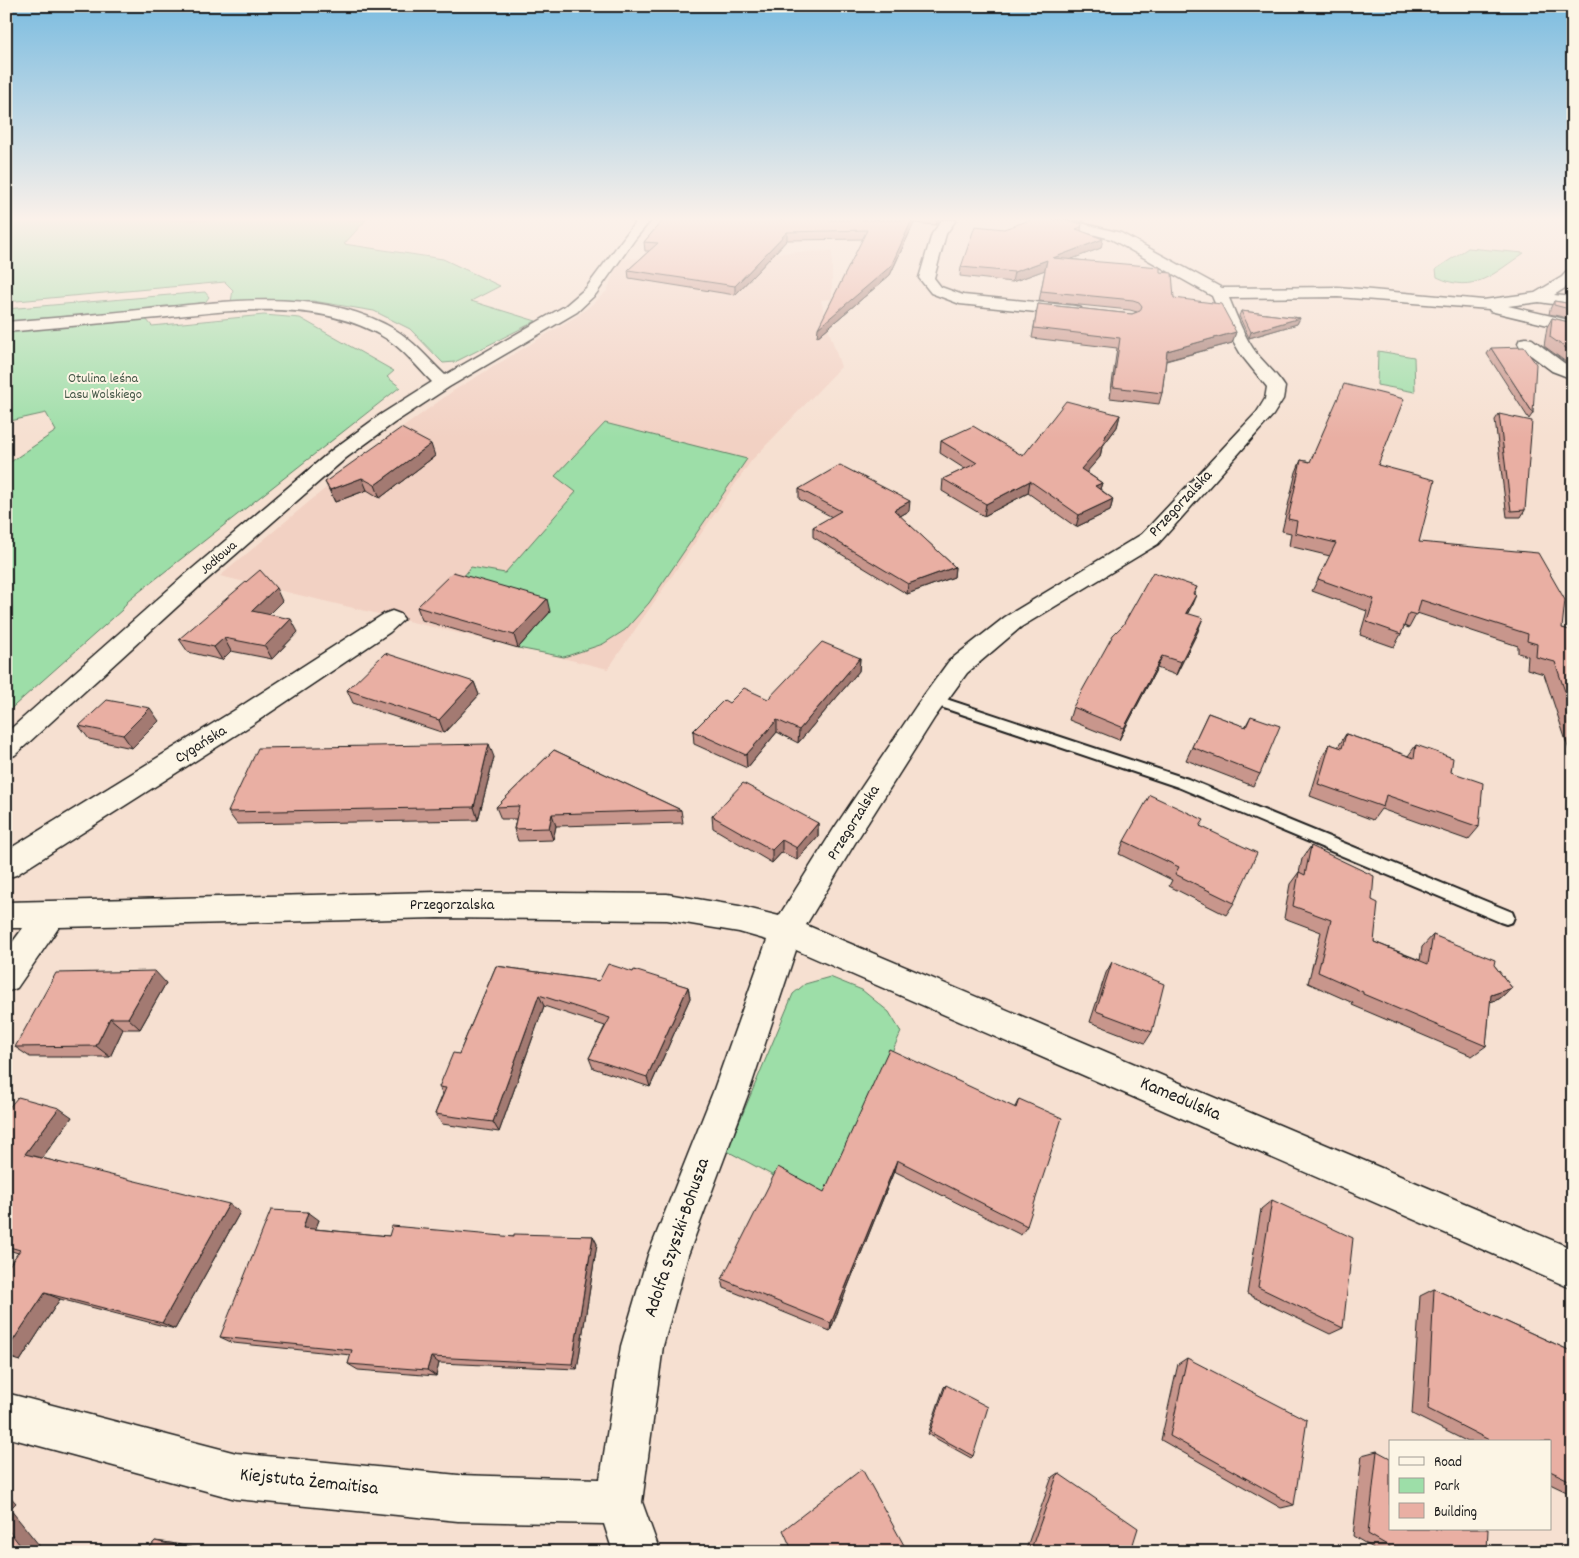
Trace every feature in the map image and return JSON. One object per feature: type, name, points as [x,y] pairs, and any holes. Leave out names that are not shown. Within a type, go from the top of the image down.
[{"type":"street","name":"Jodłowa","points":[[6,748],[194,580],[339,454],[387,419],[443,383],[578,304],[589,293]]},
{"type":"street","points":[[943,293],[960,299],[1092,313]]},
{"type":"street","points":[[1219,293],[1254,293]]},
{"type":"street","name":"Przegorzalska","points":[[6,915],[438,905],[667,907],[738,919],[786,931],[845,835],[958,667],[1013,622],[1150,539],[1264,416],[1274,399],[1276,387],[1270,377],[1250,356],[1233,327],[1219,293]]},
{"type":"street","points":[[1346,293],[1483,305],[1573,326]]},
{"type":"street","points":[[1539,297],[1546,293]]},
{"type":"street","points":[[1483,305],[1539,297],[1573,302]]},
{"type":"street","points":[[6,327],[200,308],[263,306],[298,308],[341,315],[365,322],[387,332],[412,350],[443,383]]},
{"type":"street","points":[[1526,343],[1558,367],[1573,374]]},
{"type":"street","name":"Cygańska","points":[[6,866],[244,717],[392,619]]},
{"type":"street","points":[[6,978],[50,914]]},
{"type":"street","name":"Kamedulska","points":[[786,931],[1573,1269]]},
{"type":"street","name":"Adolfa Szyszki-Bohusza","points":[[637,1552],[619,1502],[642,1346],[668,1255],[731,1092],[786,931]]},
{"type":"street","name":"Kiejstuta Żemaitisa","points":[[6,1415],[236,1476],[458,1498],[619,1502]]},
{"type":"lane","points":[[934,700],[1183,783],[1506,917]]},
{"type":"shaded area","points":[[605,293],[832,293],[832,299],[821,300],[826,322],[841,367],[751,461],[608,669],[220,576],[369,452],[453,391],[577,316]]},
{"type":"green space","points":[[6,293],[108,293],[6,302]]},
{"type":"green space","points":[[197,293],[206,293],[209,297],[204,304],[6,322],[6,309]]},
{"type":"green space","points":[[233,293],[487,293],[471,301],[536,321],[455,362],[443,363],[410,329],[374,311],[313,301],[231,302]]},
{"type":"green space","name":"Otulina leśna Lasu Wolskiego","points":[[264,315],[300,318],[394,371],[387,377],[400,387],[139,592],[127,602],[122,610],[6,713],[6,465],[56,431],[46,413],[6,422],[6,329],[146,319],[152,326]]},
{"type":"green space","points":[[1378,351],[1414,357],[1415,392],[1377,385]]},
{"type":"green space","points":[[605,423],[747,459],[649,603],[625,630],[603,644],[564,657],[518,648],[550,612],[457,585],[471,567],[505,573],[576,492],[555,476]]},
{"type":"green space","points":[[830,977],[862,990],[889,1012],[901,1032],[824,1203],[727,1151],[793,994],[805,984]]},
{"type":"building","points":[[836,293],[860,293],[818,328]]},
{"type":"building","points":[[1058,293],[1174,293],[1174,298],[1221,304],[1236,332],[1167,351],[1162,393],[1113,387],[1120,338],[1034,328],[1038,304],[1132,314],[1140,311],[1142,306],[1139,302]]},
{"type":"building","points":[[1554,301],[1573,304],[1573,310],[1554,305]]},
{"type":"building","points":[[1241,311],[1300,318],[1251,332]]},
{"type":"building","points":[[1552,318],[1573,323],[1573,353],[1550,337]]},
{"type":"building","points":[[1524,347],[1536,364],[1533,413],[1491,348]]},
{"type":"building","points":[[1344,384],[1404,399],[1378,465],[1435,480],[1419,542],[1538,553],[1565,600],[1562,628],[1573,631],[1573,715],[1555,662],[1536,657],[1537,644],[1527,641],[1528,634],[1421,600],[1417,615],[1409,613],[1401,634],[1367,622],[1374,599],[1318,579],[1336,543],[1295,533],[1297,521],[1288,519],[1301,460],[1310,462]]},
{"type":"building","points":[[1066,401],[1120,415],[1106,435],[1103,444],[1081,469],[1102,483],[1095,486],[1113,499],[1079,515],[1030,481],[986,504],[943,479],[977,463],[941,441],[973,426],[1023,456]]},
{"type":"building","points":[[1499,414],[1532,421],[1525,510],[1511,511]]},
{"type":"building","points":[[401,428],[431,444],[375,485],[362,478],[330,490],[325,482]]},
{"type":"building","points":[[840,465],[910,501],[894,510],[955,567],[908,584],[813,527],[841,511],[799,489]]},
{"type":"building","points":[[260,570],[276,588],[252,611],[291,619],[265,646],[224,638],[214,647],[179,639]]},
{"type":"building","points":[[453,572],[547,599],[514,635],[417,607]]},
{"type":"building","points":[[1153,572],[1197,587],[1193,594],[1196,595],[1186,613],[1203,618],[1181,662],[1162,656],[1124,728],[1073,707],[1113,635],[1123,625]]},
{"type":"building","points":[[822,642],[860,658],[799,730],[777,720],[746,755],[693,731],[724,700],[729,703],[744,688],[768,699]]},
{"type":"building","points":[[385,653],[474,682],[439,720],[347,690]]},
{"type":"building","points":[[107,700],[150,708],[123,735],[79,726]]},
{"type":"building","points":[[1208,713],[1246,727],[1251,716],[1280,726],[1260,774],[1192,747]]},
{"type":"building","points":[[1346,734],[1414,758],[1416,745],[1453,758],[1451,772],[1483,783],[1479,827],[1386,795],[1383,807],[1318,784],[1330,744],[1342,748]]},
{"type":"building","points":[[489,744],[474,807],[228,812],[258,748]]},
{"type":"building","points":[[554,750],[681,810],[552,814],[549,828],[514,829],[519,806],[496,807]]},
{"type":"building","points":[[743,783],[818,823],[797,848],[782,840],[772,850],[712,816]]},
{"type":"building","points":[[1150,795],[1204,820],[1200,826],[1257,853],[1234,903],[1175,874],[1179,867],[1124,841]]},
{"type":"building","points":[[1311,846],[1374,876],[1372,900],[1378,903],[1374,942],[1428,964],[1433,935],[1495,960],[1494,965],[1512,988],[1491,995],[1486,1046],[1363,994],[1363,992],[1318,972],[1331,920],[1293,906],[1299,872],[1305,875]]},
{"type":"building","points":[[1112,962],[1164,984],[1152,1032],[1096,1011]]},
{"type":"building","points":[[608,964],[688,987],[647,1077],[589,1058],[610,1018],[539,995],[493,1122],[435,1114],[446,1088],[439,1087],[453,1053],[459,1054],[496,966],[599,981]]},
{"type":"building","points":[[155,971],[128,1018],[110,1018],[96,1046],[15,1047],[56,973]]},
{"type":"building","points":[[889,1049],[1016,1108],[1019,1099],[1062,1118],[1027,1226],[897,1160],[831,1323],[722,1279],[778,1167],[824,1192]]},
{"type":"building","points":[[18,1097],[59,1108],[25,1154],[229,1204],[162,1323],[45,1293],[6,1351],[6,1270],[20,1250],[6,1246],[6,1111]]},
{"type":"building","points":[[1272,1200],[1353,1238],[1343,1328],[1258,1287]]},
{"type":"building","points":[[271,1210],[308,1212],[303,1228],[389,1236],[392,1226],[514,1237],[514,1234],[593,1236],[572,1364],[431,1357],[427,1370],[348,1364],[352,1350],[220,1337]]},
{"type":"building","points":[[1434,1289],[1573,1352],[1573,1482],[1552,1472],[1552,1440],[1489,1440],[1428,1409]]},
{"type":"building","points":[[1187,1358],[1307,1420],[1294,1505],[1170,1436]]},
{"type":"building","points":[[946,1385],[988,1407],[973,1456],[930,1432]]},
{"type":"building","points":[[1377,1451],[1389,1457],[1389,1530],[1488,1530],[1487,1552],[1399,1552],[1368,1534]]},
{"type":"building","points":[[862,1469],[905,1547],[899,1552],[793,1552],[783,1530]]},
{"type":"building","points":[[1058,1473],[1138,1528],[1133,1544],[1143,1552],[1030,1552]]},
{"type":"building","points":[[6,1527],[23,1549],[20,1552],[6,1552]]},
{"type":"building","points":[[155,1541],[205,1552],[146,1552]]}]
